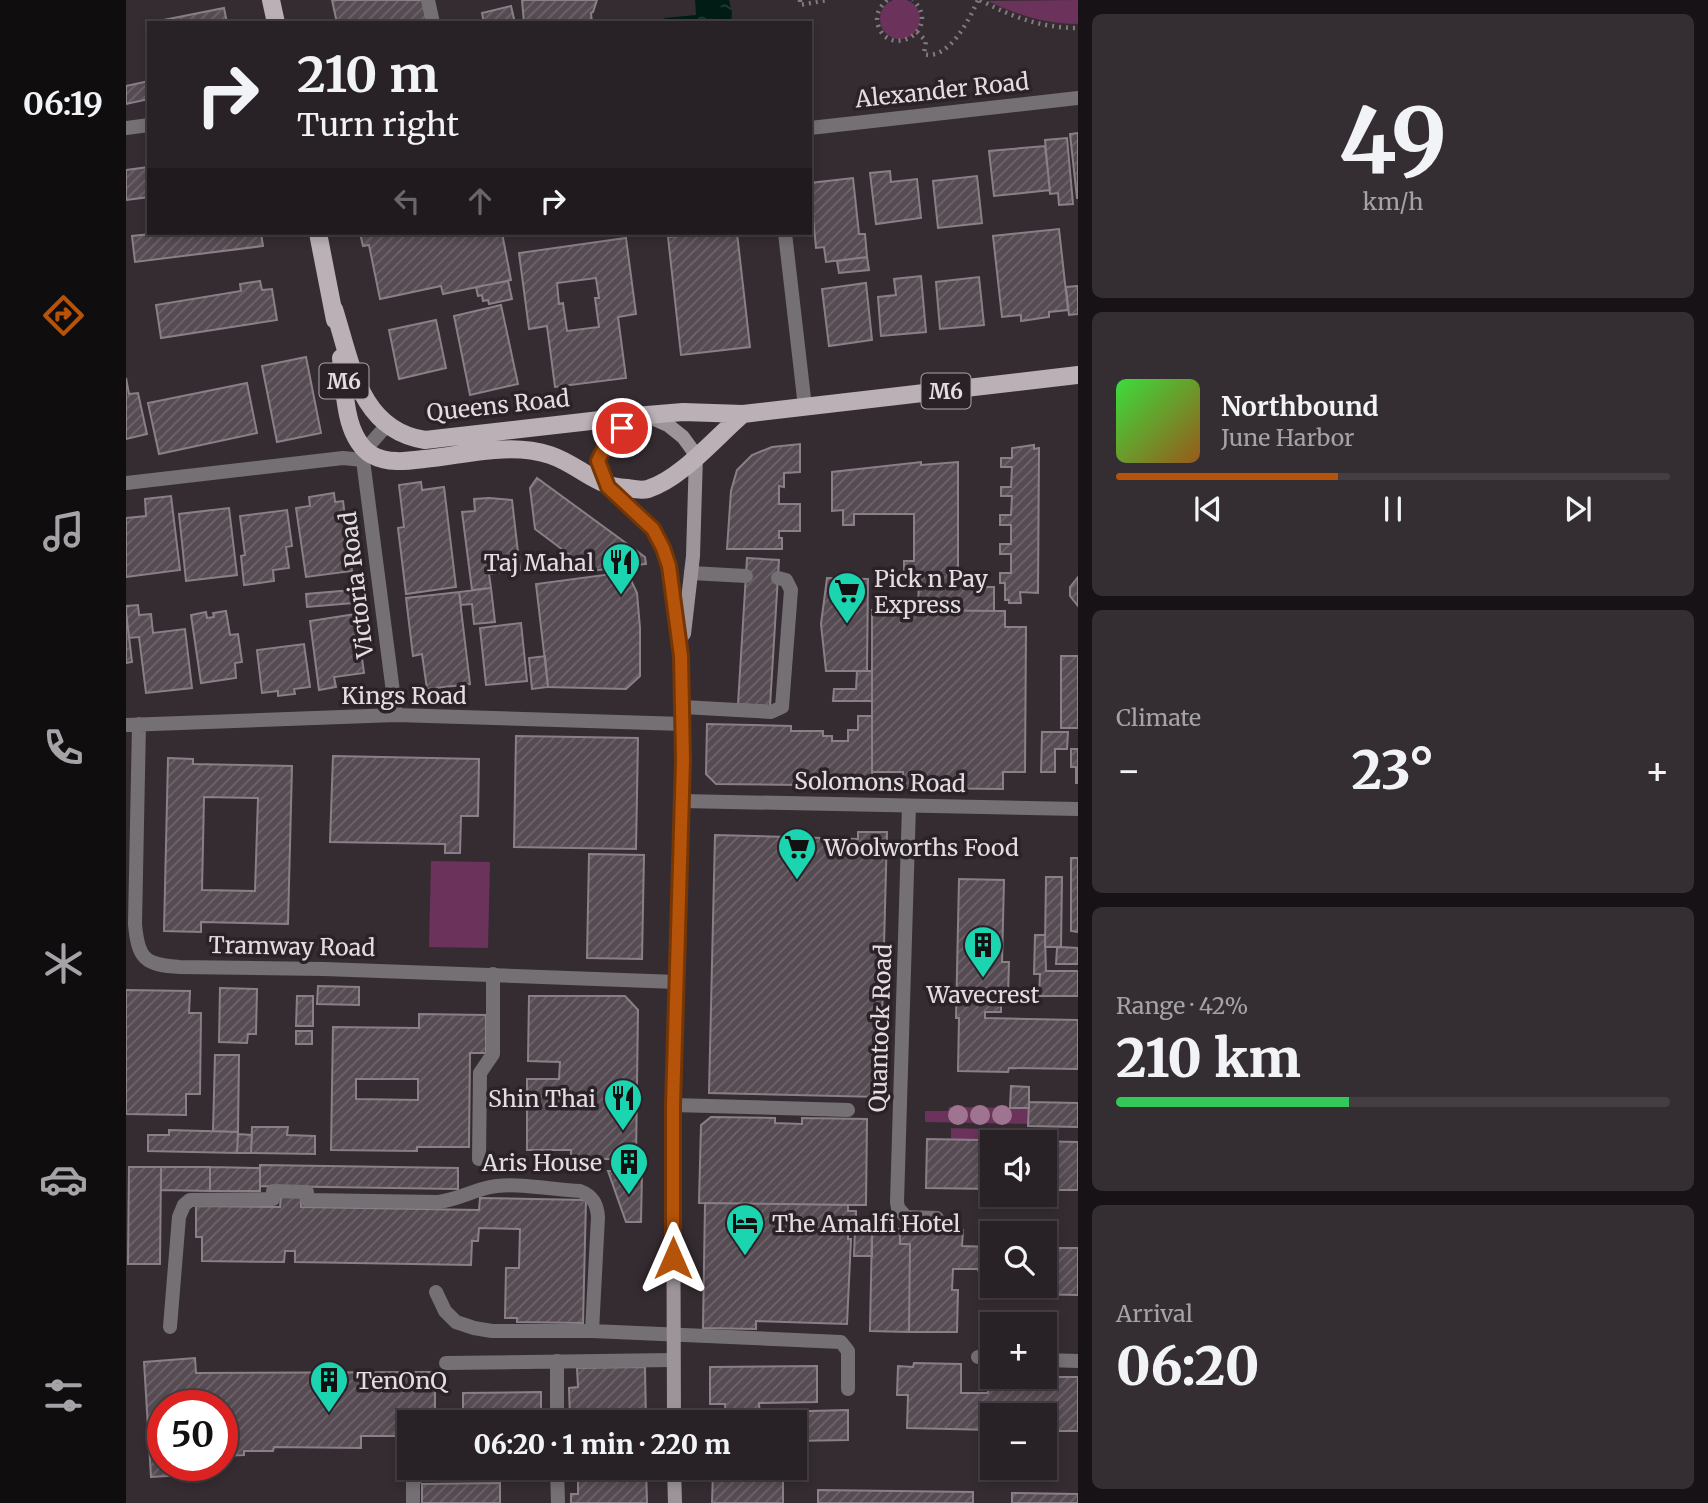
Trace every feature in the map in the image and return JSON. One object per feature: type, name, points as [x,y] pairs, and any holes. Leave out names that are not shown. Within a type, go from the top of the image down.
[{"type":"main road","points":[[271,0],[276,21]]},
{"type":"main road","name":"Victoria Road","points":[[318,235],[334,309],[351,426],[364,455]]},
{"type":"main road","name":"Victoria Road","points":[[334,309],[361,390],[369,406],[386,426]]},
{"type":"main road","name":"Queens Road","points":[[386,426],[412,438],[434,440],[640,415],[683,412],[743,414],[1078,375]]},
{"type":"main road","name":"Queens Road","points":[[364,455],[401,461],[512,449],[530,450],[566,462],[608,487],[645,490],[667,481],[687,466],[743,414]]},
{"type":"main road","points":[[674,1410],[673,1105],[682,802],[681,656],[669,566],[663,548],[653,529],[608,487],[598,461],[608,440],[640,415],[668,425],[683,437],[696,456],[691,573],[681,656]]},
{"type":"main road","points":[[674,1480],[675,1503]]},
{"type":"street","points":[[428,0],[433,21]]},
{"type":"street","name":"Alexander Road","points":[[812,128],[1078,98]]},
{"type":"street","points":[[126,128],[147,125]]},
{"type":"street","points":[[785,235],[805,407]]},
{"type":"street","points":[[364,455],[386,426]]},
{"type":"street","name":"Queens Road","points":[[126,483],[364,455]]},
{"type":"street","name":"Victoria Road","points":[[364,455],[396,715]]},
{"type":"street","points":[[691,573],[746,576]]},
{"type":"street","points":[[682,707],[771,712],[782,707],[791,590],[786,580],[778,578]]},
{"type":"street","name":"Kings Road","points":[[133,725],[396,715],[682,724]]},
{"type":"street","name":"Tramway Road","points":[[133,725],[135,924],[137,948],[151,962],[180,967],[493,974],[677,982]]},
{"type":"street","name":"Solomons Road","points":[[682,802],[1078,809]]},
{"type":"street","name":"Quantock Road","points":[[909,806],[897,1202],[898,1208],[906,1217],[937,1219]]},
{"type":"street","points":[[479,1159],[480,1073],[492,1054],[493,974]]},
{"type":"street","points":[[673,1105],[848,1110]]},
{"type":"street","points":[[170,1327],[179,1217],[184,1205],[190,1200],[273,1199],[273,1191],[307,1192],[307,1200],[438,1202],[485,1188],[502,1186],[590,1194],[598,1217],[592,1331]]},
{"type":"street","points":[[436,1292],[445,1311],[456,1322],[492,1331],[592,1331],[841,1342],[848,1351],[848,1389]]},
{"type":"street","points":[[446,1363],[673,1360]]},
{"type":"street","points":[[1057,1360],[1078,1361]]},
{"type":"street","points":[[557,1361],[557,1410]]},
{"type":"street","points":[[413,1480],[413,1503]]},
{"type":"street","points":[[557,1480],[558,1503]]},
{"type":"path","points":[[800,0],[800,5],[827,0]]},
{"type":"path","points":[[887,0],[877,14],[880,29],[890,39],[905,40],[921,26],[921,11],[913,0]]},
{"type":"path","points":[[917,32],[926,41],[924,54],[937,53],[960,34],[979,0],[1024,21],[1078,28]]},
{"type":"shaded area","points":[[900,-1],[908,0],[914,5],[919,11],[919,27],[914,33],[908,38],[900,39],[892,38],[886,33],[881,27],[880,19],[881,11],[886,5],[892,0]]},
{"type":"shaded area","points":[[1078,0],[1078,24],[1032,18],[988,1]]},
{"type":"shaded area","points":[[431,861],[490,862],[488,948],[429,947]]},
{"type":"shaded area","points":[[949,1107],[1029,1108],[1029,1124],[925,1122],[925,1111],[948,1111]]},
{"type":"shaded area","points":[[951,1128],[1023,1130],[980,1130],[980,1140],[951,1140]]},
{"type":"water","points":[[695,0],[729,0],[731,21],[665,21],[664,18],[696,15]]},
{"type":"building","points":[[332,0],[424,0],[429,21],[337,21]]},
{"type":"building","points":[[522,0],[597,0],[591,13],[592,21],[524,21]]},
{"type":"building","points":[[511,6],[515,21],[484,21],[482,13]]},
{"type":"building","points":[[224,8],[227,21],[158,21]]},
{"type":"building","points":[[147,81],[147,99],[126,104],[126,86]]},
{"type":"building","points":[[1078,133],[1078,198],[1077,198],[1070,134]]},
{"type":"building","points":[[1067,138],[1073,204],[1059,205],[1058,193],[1050,194],[1045,140]]},
{"type":"building","points":[[1045,146],[1050,190],[994,196],[989,151]]},
{"type":"building","points":[[147,167],[147,197],[126,200],[126,170]]},
{"type":"building","points":[[890,171],[891,182],[917,179],[921,218],[876,224],[870,173]]},
{"type":"building","points":[[977,176],[982,223],[938,228],[933,181]]},
{"type":"building","points":[[853,178],[859,234],[865,234],[867,257],[826,262],[824,247],[816,248],[812,183]]},
{"type":"building","points":[[1059,229],[1068,310],[1049,312],[1049,317],[1021,321],[1021,315],[1002,317],[993,236]]},
{"type":"building","points":[[261,235],[263,246],[135,262],[132,236]]},
{"type":"building","points":[[360,235],[502,235],[511,280],[443,294],[441,286],[380,299],[369,245],[363,246]]},
{"type":"building","points":[[737,235],[750,347],[681,355],[668,237]]},
{"type":"building","points":[[626,238],[636,314],[618,317],[626,378],[555,387],[547,326],[529,329],[519,253]],"holes":[[[596,278],[599,298],[595,298],[599,327],[567,331],[563,303],[559,304],[557,283]]]},
{"type":"building","points":[[867,257],[869,270],[839,273],[837,261]]},
{"type":"building","points":[[921,276],[926,332],[881,336],[878,297],[896,295],[894,279]]},
{"type":"building","points":[[979,277],[984,325],[940,329],[936,282]]},
{"type":"building","points":[[260,281],[262,290],[272,289],[277,320],[161,338],[156,305],[241,291],[240,284]]},
{"type":"building","points":[[508,281],[512,299],[489,304],[488,300],[483,301],[482,295],[478,296],[476,287]]},
{"type":"building","points":[[866,283],[872,340],[829,346],[822,289]]},
{"type":"building","points":[[1078,286],[1078,314],[1069,315],[1066,287]]},
{"type":"building","points":[[501,305],[518,384],[470,395],[454,316]]},
{"type":"building","points":[[436,320],[446,368],[399,379],[389,330]]},
{"type":"building","points":[[306,357],[321,433],[277,442],[262,366]]},
{"type":"building","points":[[126,378],[129,394],[138,393],[147,434],[126,439]]},
{"type":"building","points":[[247,383],[257,433],[159,454],[148,403]]},
{"type":"building","points":[[800,444],[800,472],[784,473],[784,487],[779,486],[779,504],[800,504],[800,531],[779,531],[782,549],[727,549],[731,491],[737,470],[752,455],[772,447]]},
{"type":"building","points":[[1034,445],[1034,449],[1039,448],[1038,593],[1020,592],[1021,603],[1009,603],[1009,600],[1005,600],[1005,583],[1000,583],[1000,573],[1011,573],[1011,554],[1000,554],[1000,544],[1011,544],[1011,525],[1000,525],[1000,515],[1011,515],[1012,496],[1001,496],[1001,487],[1011,487],[1012,467],[1001,467],[1001,458],[1012,458],[1012,448]]},
{"type":"building","points":[[921,462],[921,465],[958,462],[958,573],[970,573],[970,587],[994,587],[994,611],[918,610],[919,576],[904,573],[904,561],[914,561],[914,514],[854,514],[854,525],[843,525],[843,510],[832,511],[832,472]]},
{"type":"building","points":[[537,478],[645,557],[646,564],[591,571],[535,529],[530,488]]},
{"type":"building","points":[[421,482],[422,490],[444,487],[456,587],[406,594],[398,528],[404,527],[399,485]]},
{"type":"building","points":[[334,493],[335,502],[343,501],[352,571],[306,577],[296,508],[310,506],[309,497]]},
{"type":"building","points":[[171,496],[180,570],[126,577],[126,518],[146,516],[145,499]]},
{"type":"building","points":[[474,499],[512,500],[520,570],[489,574],[491,588],[472,590],[462,512],[475,511]]},
{"type":"building","points":[[229,508],[237,575],[186,581],[179,514]]},
{"type":"building","points":[[287,510],[292,546],[286,547],[289,568],[273,570],[274,581],[244,585],[241,556],[245,555],[240,516]]},
{"type":"building","points":[[747,558],[779,560],[770,706],[738,704]]},
{"type":"building","points":[[627,572],[637,593],[640,676],[626,689],[548,687],[536,584]]},
{"type":"building","points":[[1078,577],[1078,606],[1070,596],[1070,587]]},
{"type":"building","points":[[827,578],[868,579],[867,671],[826,671],[821,624]]},
{"type":"building","points":[[491,588],[495,622],[474,624],[472,604],[461,605],[459,592]]},
{"type":"building","points":[[352,590],[353,603],[307,607],[306,594]]},
{"type":"building","points":[[459,592],[470,684],[427,689],[422,654],[413,656],[406,598]]},
{"type":"building","points":[[138,605],[139,615],[151,614],[153,633],[185,629],[192,688],[146,693],[139,637],[129,638],[126,611],[126,606]]},
{"type":"building","points":[[872,610],[1005,611],[1005,627],[1026,627],[1025,772],[1003,772],[1003,789],[903,788],[903,772],[872,772]]},
{"type":"building","points":[[126,611],[132,662],[126,663]]},
{"type":"building","points":[[226,611],[230,635],[238,634],[242,662],[235,663],[236,678],[201,683],[191,615],[206,612],[207,618],[214,617],[213,613]]},
{"type":"building","points":[[356,614],[364,673],[334,677],[336,687],[319,690],[310,621]]},
{"type":"building","points":[[521,623],[527,681],[486,685],[480,628]]},
{"type":"building","points":[[304,644],[310,687],[294,689],[295,694],[278,696],[278,691],[262,693],[257,650]]},
{"type":"building","points":[[545,656],[548,687],[532,689],[529,658]]},
{"type":"building","points":[[1061,656],[1078,656],[1078,728],[1061,728]]},
{"type":"building","points":[[857,671],[872,671],[872,701],[833,701],[834,689],[856,689]]},
{"type":"building","points":[[858,716],[872,716],[872,786],[716,784],[706,774],[707,724],[791,726],[791,731],[823,731],[823,736],[832,736],[832,741],[848,741],[848,730],[858,730]]},
{"type":"building","points":[[1042,732],[1068,732],[1067,749],[1055,749],[1055,772],[1041,772]]},
{"type":"building","points":[[516,736],[638,738],[636,849],[514,847]]},
{"type":"building","points":[[1071,749],[1078,749],[1078,783],[1076,767],[1071,767]]},
{"type":"building","points":[[333,756],[479,759],[478,816],[461,816],[460,853],[445,853],[445,844],[330,842]]},
{"type":"building","points":[[168,758],[193,759],[193,764],[292,766],[288,924],[201,922],[201,932],[164,931]],"holes":[[[204,797],[258,798],[255,891],[202,890]]]},
{"type":"building","points":[[858,832],[887,832],[880,1097],[709,1093],[715,835],[858,839]]},
{"type":"building","points":[[589,854],[644,855],[642,959],[587,958]]},
{"type":"building","points":[[1071,858],[1078,858],[1078,932],[1071,931]]},
{"type":"building","points":[[1046,877],[1062,877],[1061,947],[1045,947]]},
{"type":"building","name":"Wavecrest","points":[[959,879],[1004,880],[1002,962],[1009,962],[1008,995],[1001,995],[1001,1012],[985,1012],[985,1018],[1078,1020],[1078,1069],[1009,1068],[1008,1072],[958,1071],[959,1018],[956,1018]]},
{"type":"building","points":[[1035,935],[1045,935],[1046,971],[1078,971],[1078,996],[1039,996],[1040,974],[1034,974]]},
{"type":"building","points":[[1057,948],[1078,948],[1078,964],[1056,964]]},
{"type":"building","points":[[318,986],[359,987],[359,1005],[317,1004]]},
{"type":"building","points":[[220,988],[257,989],[256,1034],[248,1034],[247,1043],[219,1042]]},
{"type":"building","points":[[126,990],[190,991],[189,1013],[201,1013],[200,1094],[186,1094],[186,1115],[126,1114]]},
{"type":"building","points":[[297,996],[313,996],[313,1026],[296,1026]]},
{"type":"building","points":[[529,996],[625,996],[638,1010],[636,1159],[571,1159],[571,1150],[527,1150],[527,1079],[559,1079],[560,1062],[528,1061]]},
{"type":"building","points":[[419,1014],[486,1015],[486,1053],[470,1053],[469,1147],[417,1147],[417,1151],[331,1150],[333,1027],[419,1028]],"holes":[[[356,1079],[418,1079],[418,1100],[356,1099]]]},
{"type":"building","points":[[296,1031],[312,1031],[312,1044],[296,1044]]},
{"type":"building","points":[[215,1055],[239,1055],[238,1132],[213,1131]]},
{"type":"building","points":[[1011,1086],[1029,1087],[1029,1108],[1010,1108]]},
{"type":"building","points":[[1029,1102],[1078,1103],[1078,1127],[1028,1126]]},
{"type":"building","points":[[711,1117],[775,1118],[775,1123],[802,1124],[802,1118],[867,1119],[866,1205],[699,1203],[701,1125]]},
{"type":"building","points":[[252,1127],[288,1127],[287,1135],[315,1136],[315,1154],[251,1153]]},
{"type":"building","points":[[169,1130],[238,1132],[237,1153],[148,1151],[148,1135],[169,1135]]},
{"type":"building","points":[[238,1134],[252,1135],[251,1153],[237,1153]]},
{"type":"building","points":[[927,1139],[980,1140],[980,1189],[926,1188]]},
{"type":"building","points":[[1057,1142],[1078,1142],[1078,1190],[1057,1190]]},
{"type":"building","points":[[260,1165],[458,1168],[458,1189],[260,1186]]},
{"type":"building","points":[[129,1167],[161,1167],[160,1264],[128,1264]]},
{"type":"building","points":[[161,1167],[210,1167],[210,1191],[161,1190]]},
{"type":"building","points":[[210,1167],[260,1168],[260,1191],[210,1191]]},
{"type":"building","name":"Aris House","points":[[608,1171],[642,1171],[641,1222],[626,1222]]},
{"type":"building","points":[[281,1195],[301,1195],[301,1207],[479,1210],[480,1198],[586,1200],[583,1323],[517,1322],[517,1318],[505,1318],[506,1268],[519,1268],[520,1229],[479,1228],[478,1241],[472,1241],[471,1265],[295,1262],[295,1251],[285,1251],[284,1262],[202,1261],[202,1237],[196,1237],[196,1206],[280,1207]]},
{"type":"building","points":[[705,1203],[848,1205],[848,1211],[856,1211],[856,1221],[848,1221],[848,1239],[851,1239],[847,1324],[756,1321],[756,1329],[703,1328]]},
{"type":"building","points":[[855,1229],[872,1229],[872,1256],[854,1256]]},
{"type":"building","points":[[872,1229],[900,1229],[900,1244],[910,1244],[909,1332],[870,1331]]},
{"type":"building","points":[[900,1229],[963,1230],[962,1246],[980,1247],[980,1277],[978,1269],[953,1269],[952,1290],[958,1290],[957,1332],[909,1332],[910,1244],[900,1244]]},
{"type":"building","points":[[1057,1248],[1078,1248],[1078,1295],[1057,1295]]},
{"type":"building","name":"TenOnQ","points":[[195,1358],[196,1373],[435,1372],[435,1410],[397,1410],[397,1436],[361,1436],[361,1448],[274,1447],[273,1451],[244,1451],[244,1455],[238,1455],[238,1390],[147,1390],[147,1411],[144,1362]]},
{"type":"building","points":[[914,1363],[961,1364],[961,1393],[988,1393],[988,1389],[1057,1389],[1057,1377],[1078,1377],[1078,1431],[1057,1431],[1057,1403],[980,1403],[980,1430],[907,1428],[908,1395],[897,1395],[898,1366],[913,1367]]},
{"type":"building","points":[[817,1366],[817,1402],[759,1403],[759,1410],[725,1410],[725,1404],[710,1404],[710,1367]]},
{"type":"building","points":[[645,1367],[646,1410],[570,1410],[569,1388],[578,1387],[577,1368]]},
{"type":"building","points":[[541,1392],[541,1410],[463,1410],[463,1393]]},
{"type":"building","points":[[848,1410],[848,1440],[807,1441],[807,1411]]},
{"type":"building","points":[[578,1480],[646,1480],[647,1503],[571,1503],[571,1494],[578,1494]]},
{"type":"building","points":[[713,1480],[783,1480],[783,1503],[712,1503]]},
{"type":"building","points":[[500,1483],[500,1503],[422,1503],[422,1484]]},
{"type":"building","points":[[818,1490],[973,1492],[973,1503],[818,1503]]},
{"type":"building","points":[[1012,1493],[1078,1494],[1078,1503],[1012,1503]]},
{"type":"place","name":"Taj Mahal","points":[[621,596]]},
{"type":"place","name":"Pick n Pay Express","points":[[847,625]]},
{"type":"place","name":"Woolworths Food","points":[[797,881]]},
{"type":"place","name":"Wavecrest","points":[[983,979]]},
{"type":"place","name":"Shin Thai","points":[[623,1132]]},
{"type":"place","name":"Aris House","points":[[629,1196]]},
{"type":"place","name":"The Amalfi Hotel","points":[[745,1257]]},
{"type":"place","name":"TenOnQ","points":[[329,1414]]},
{"type":"route","points":[[622,428],[608,440],[598,461],[608,487],[653,529],[663,548],[674,596],[681,656],[683,760],[673,1105],[673,1258]]}]
